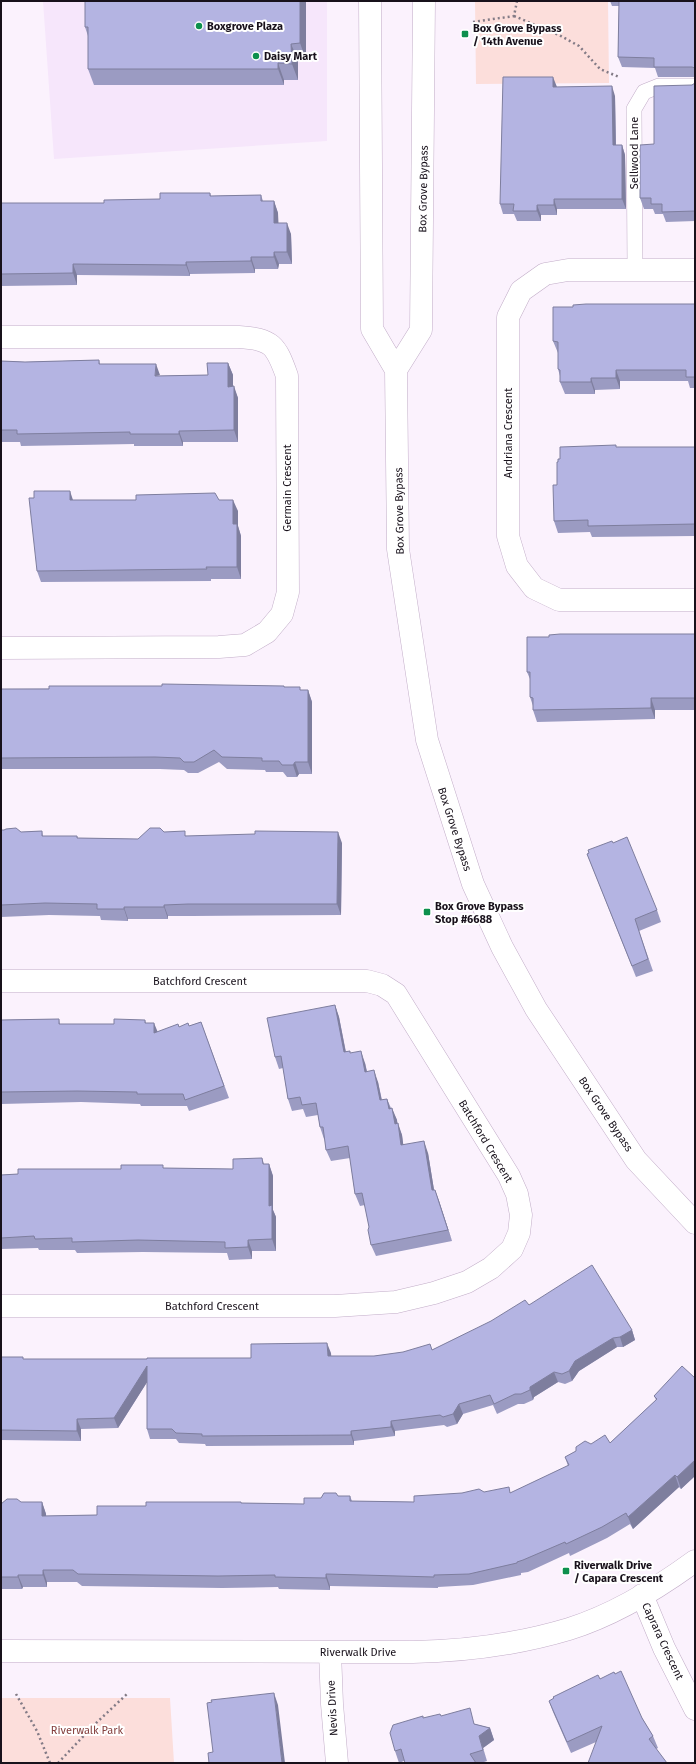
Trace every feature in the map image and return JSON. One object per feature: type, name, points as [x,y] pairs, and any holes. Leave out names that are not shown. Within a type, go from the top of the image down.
[{"type":"street","points":[[370,1],[372,330],[396,370]]},
{"type":"street","name":"Box Grove Bypass","points":[[424,1],[421,330],[396,370],[398,548],[426,740],[473,884],[502,947],[540,1015],[636,1160],[695,1223]]},
{"type":"street","name":"Andriana Crescent","points":[[695,270],[568,270],[545,274],[521,291],[508,317],[508,536],[517,566],[534,588],[558,600],[695,600]]},
{"type":"street","name":"Germain Crescent","points":[[1,337],[239,337],[254,338],[270,343],[282,361],[287,376],[288,592],[282,614],[267,632],[245,645],[219,647],[1,648]]},
{"type":"street","name":"Batchford Crescent","points":[[1,981],[367,981],[382,985],[396,994],[509,1176],[517,1194],[521,1215],[519,1233],[512,1249],[490,1268],[467,1282],[434,1293],[396,1302],[335,1306],[1,1306]]},
{"type":"street","name":"Riverwalk Drive","points":[[1,1651],[438,1652],[507,1644],[570,1629],[598,1617],[642,1595],[695,1561]]},
{"type":"street","name":"Caprara Crescent","points":[[642,1595],[664,1648],[695,1709]]},
{"type":"street","name":"Nevis Drive","points":[[330,1652],[331,1699],[337,1763]]},
{"type":"lane","name":"Sellwood Lane","points":[[635,270],[634,109],[644,92],[659,86],[695,86]]},
{"type":"path","points":[[514,16],[517,1]]},
{"type":"path","points":[[473,22],[514,16],[559,35],[579,46],[600,68],[619,77]]},
{"type":"path","points":[[16,1694],[37,1731],[50,1763]]},
{"type":"path","points":[[58,1763],[94,1725],[127,1694]]},
{"type":"shaded area","points":[[43,1],[327,1],[327,141],[54,159]]},
{"type":"green space","points":[[475,1],[608,1],[609,83],[476,84]]},
{"type":"green space","name":"Riverwalk Park","points":[[1,1698],[170,1698],[174,1763],[1,1763]]},
{"type":"building","name":"Boxgrove Plaza","points":[[85,1],[300,1],[300,43],[291,44],[292,64],[278,63],[278,69],[88,69],[88,27],[85,27]]},
{"type":"building","points":[[619,1],[695,1],[695,68],[654,67],[654,58],[618,57]]},
{"type":"building","points":[[503,77],[553,77],[553,87],[612,86],[613,145],[622,145],[622,199],[554,199],[554,205],[537,205],[537,211],[513,211],[514,204],[500,204]]},
{"type":"building","points":[[695,83],[695,211],[662,212],[662,204],[651,204],[651,198],[640,198],[640,145],[654,144],[654,86],[692,85]]},
{"type":"building","points":[[160,193],[210,193],[210,196],[261,195],[261,201],[274,201],[274,223],[287,223],[287,252],[274,252],[274,257],[251,257],[251,261],[186,262],[186,265],[73,264],[73,273],[1,274],[1,203],[104,203],[104,200],[160,199]]},
{"type":"building","points":[[695,304],[695,377],[686,377],[686,370],[616,370],[616,378],[591,378],[591,382],[560,382],[560,370],[558,369],[558,342],[553,341],[553,307],[573,307],[573,305]]},
{"type":"building","points":[[99,360],[99,364],[156,364],[155,376],[208,375],[207,363],[228,363],[228,387],[234,386],[234,430],[179,431],[179,434],[130,434],[130,432],[17,434],[17,430],[1,430],[1,361],[25,362]]},
{"type":"building","points":[[616,445],[616,447],[695,447],[695,524],[588,526],[588,520],[554,521],[553,485],[557,485],[557,462],[558,459],[560,459],[560,447]]},
{"type":"building","points":[[34,491],[70,491],[70,500],[136,500],[136,495],[215,493],[219,500],[233,500],[233,524],[237,524],[237,567],[206,567],[207,569],[37,571],[29,498],[34,498]]},
{"type":"building","points":[[695,634],[695,698],[651,698],[651,708],[533,710],[533,698],[530,697],[530,672],[527,672],[527,637],[549,637],[549,635]]},
{"type":"building","points":[[162,684],[284,686],[300,687],[300,690],[308,690],[308,762],[295,762],[293,765],[282,765],[279,761],[262,761],[262,758],[222,757],[214,750],[194,762],[184,762],[180,758],[155,757],[1,758],[1,689],[49,689],[49,686],[162,686]]},
{"type":"building","points":[[16,828],[21,832],[42,831],[42,836],[138,839],[150,828],[160,828],[164,832],[185,831],[185,836],[255,834],[255,831],[338,832],[337,904],[188,904],[164,905],[164,907],[124,907],[124,909],[97,909],[97,904],[45,903],[1,905],[1,830]]},
{"type":"building","points":[[627,837],[657,910],[635,919],[648,959],[632,966],[587,854],[589,853],[588,850],[612,841],[613,843]]},
{"type":"building","points":[[335,1005],[344,1052],[350,1051],[350,1053],[361,1051],[365,1072],[374,1070],[380,1100],[387,1099],[389,1109],[392,1108],[395,1124],[398,1123],[401,1145],[424,1141],[432,1190],[435,1190],[448,1230],[371,1245],[362,1193],[355,1194],[348,1146],[326,1150],[323,1127],[320,1127],[316,1103],[302,1105],[300,1097],[288,1099],[281,1056],[275,1057],[267,1018]]},
{"type":"building","points":[[59,1019],[59,1024],[114,1024],[114,1019],[145,1020],[145,1023],[154,1023],[154,1033],[178,1024],[179,1027],[188,1023],[189,1026],[201,1022],[224,1086],[185,1100],[183,1094],[137,1094],[137,1092],[1,1092],[1,1020]]},
{"type":"building","points":[[262,1158],[263,1164],[269,1164],[269,1206],[272,1205],[272,1239],[248,1240],[248,1247],[225,1248],[225,1242],[138,1240],[72,1242],[72,1238],[35,1239],[34,1236],[1,1238],[1,1175],[18,1174],[18,1169],[121,1169],[121,1165],[163,1165],[163,1168],[233,1169],[233,1159]]},
{"type":"building","points":[[592,1265],[632,1330],[620,1337],[613,1338],[575,1361],[569,1371],[562,1374],[554,1372],[530,1387],[530,1390],[521,1394],[515,1394],[494,1404],[490,1395],[459,1404],[453,1414],[443,1417],[440,1415],[391,1421],[391,1427],[351,1431],[351,1435],[202,1436],[202,1434],[176,1433],[172,1429],[147,1429],[147,1366],[114,1418],[77,1419],[77,1431],[1,1430],[1,1357],[23,1357],[23,1359],[251,1358],[251,1344],[327,1343],[328,1356],[374,1356],[403,1352],[430,1344],[432,1350],[491,1321],[525,1300],[529,1305]]},
{"type":"building","points":[[682,1366],[695,1378],[695,1460],[677,1477],[675,1475],[628,1517],[626,1513],[602,1527],[566,1544],[565,1542],[517,1563],[469,1574],[434,1575],[434,1577],[326,1574],[326,1578],[275,1577],[275,1575],[218,1576],[78,1574],[73,1570],[43,1570],[43,1575],[1,1577],[1,1504],[7,1499],[17,1499],[21,1502],[42,1502],[42,1516],[97,1515],[97,1506],[146,1506],[146,1502],[241,1502],[304,1504],[304,1498],[321,1498],[324,1493],[336,1493],[338,1496],[350,1496],[350,1501],[414,1502],[414,1496],[462,1493],[479,1489],[484,1492],[509,1487],[510,1493],[569,1465],[565,1457],[576,1451],[576,1447],[585,1441],[591,1444],[605,1435],[610,1443],[657,1399],[654,1396]]},
{"type":"building","points":[[621,1671],[642,1718],[653,1736],[649,1739],[667,1763],[588,1763],[602,1726],[567,1742],[549,1701],[554,1698],[553,1697],[598,1675],[600,1679],[614,1672],[615,1674]]},
{"type":"building","points":[[274,1693],[282,1763],[209,1763],[208,1753],[213,1752],[207,1703],[212,1702],[211,1700]]},
{"type":"building","points":[[470,1708],[474,1724],[490,1728],[479,1736],[483,1750],[470,1754],[476,1763],[405,1763],[401,1749],[395,1751],[390,1733],[393,1725],[423,1716],[423,1718],[440,1714],[441,1716]]},
{"type":"place","name":"Boxgrove Plaza","points":[[199,26]]},
{"type":"place","name":"Box Grove Bypass / 14th Avenue","points":[[465,34]]},
{"type":"place","name":"Daisy Mart","points":[[256,56]]},
{"type":"place","name":"Box Grove Bypass Stop #6688","points":[[427,912]]},
{"type":"place","name":"Riverwalk Drive / Capara Crescent","points":[[566,1571]]}]
